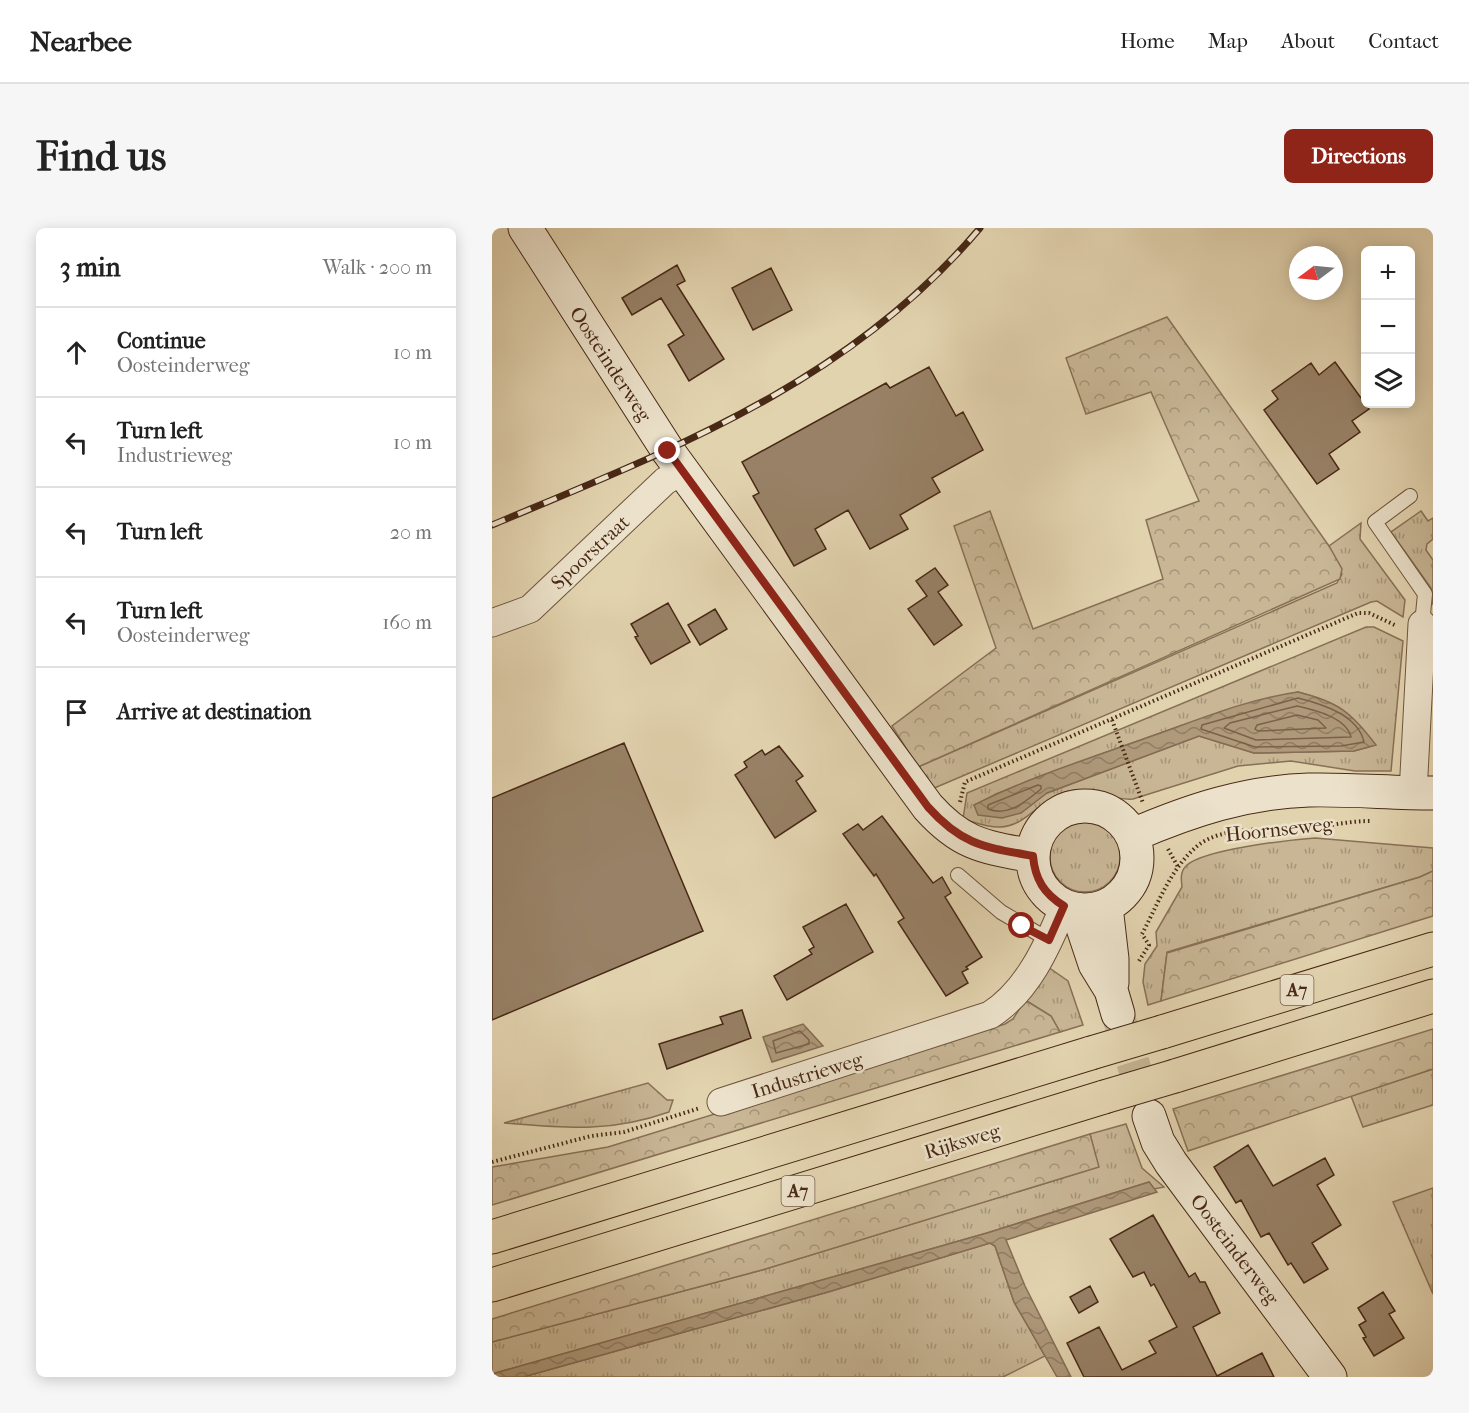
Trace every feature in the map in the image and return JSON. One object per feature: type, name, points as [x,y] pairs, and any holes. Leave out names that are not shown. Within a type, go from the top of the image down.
[{"type":"highway","name":"A7","points":[[492,1237],[1433,949]]},
{"type":"highway","name":"Rijksweg","points":[[492,1285],[1433,996]]},
{"type":"street","name":"Oosteinderweg","points":[[525,228],[682,471],[928,807],[946,827],[973,843],[1033,856]]},
{"type":"street","name":"Spoorstraat","points":[[492,623],[530,609],[665,481],[682,471]]},
{"type":"street","points":[[1422,624],[1423,793]]},
{"type":"street","name":"Hoornseweg","points":[[1133,835],[1195,810],[1254,796],[1310,790],[1423,793]]},
{"type":"street","points":[[1075,807],[1100,808],[1123,822],[1133,835],[1138,857],[1136,870],[1125,891],[1082,908],[1045,892],[1040,884],[1033,856],[1036,840],[1042,828],[1061,811],[1075,807]]},
{"type":"street","points":[[1082,908],[1095,964],[1115,1002]]},
{"type":"street","name":"Industrieweg","points":[[721,1101],[990,1015],[1006,1003],[1026,980],[1049,940],[1082,908]]},
{"type":"street","name":"Oosteinderweg","points":[[1149,1116],[1158,1142],[1171,1163],[1330,1377]]},
{"type":"lane","points":[[1410,496],[1375,522],[1425,594],[1422,624]]},
{"type":"lane","points":[[958,875],[1001,912],[1049,940]]},
{"type":"path","points":[[946,827],[957,815],[964,782],[1358,613],[1369,613],[1406,630],[1422,624]]},
{"type":"path","points":[[1112,720],[1129,766]]},
{"type":"path","name":"Hoornseweg","points":[[1136,965],[1149,945],[1142,934],[1178,867],[1204,841],[1230,833],[1317,827],[1345,821],[1378,822]]},
{"type":"path","points":[[492,1162],[591,1136],[624,1132],[721,1101]]},
{"type":"green space","points":[[1167,317],[1329,546],[1342,569],[1340,579],[918,767],[892,726],[996,648],[954,526],[990,511],[1033,629],[1163,579],[1146,520],[1199,501],[1151,392],[1086,414],[1066,358]]},
{"type":"green space","points":[[1421,511],[1428,521],[1433,518],[1433,539],[1427,544],[1426,550],[1433,560],[1433,605],[1431,588],[1391,532]]},
{"type":"green space","points":[[1361,523],[1360,539],[1405,600],[1403,617],[1377,601],[1371,602],[932,789],[918,767],[1337,583],[1342,574],[1329,546]]},
{"type":"green space","points":[[1366,627],[1374,627],[1403,641],[1391,771],[1355,771],[1291,761],[1238,766],[1133,799],[1117,798],[1086,790],[1069,791],[1059,794],[1019,822],[1000,827],[986,826],[963,819],[967,793]],"holes":[[[1298,692],[1334,704],[1351,716],[1375,745],[1354,751],[1254,753],[1199,736],[1047,793],[975,806],[996,794],[1104,753],[1226,710]]]},
{"type":"green space","points":[[1085,822],[1104,828],[1114,838],[1120,857],[1114,876],[1104,886],[1085,892],[1066,886],[1056,876],[1050,857],[1056,838],[1066,828]]},
{"type":"green space","points":[[1315,838],[1433,848],[1433,871],[1420,877],[1167,952],[1161,1001],[1148,1005],[1143,982],[1145,964],[1157,946],[1156,932],[1182,887],[1182,872],[1187,865],[1211,854],[1229,850]]},
{"type":"green space","points":[[1433,871],[1433,916],[1161,1001],[1167,953],[1420,877]]},
{"type":"green space","points":[[1048,967],[1068,981],[1083,1025],[1060,1032],[1051,1016],[1025,1000]]},
{"type":"green space","points":[[1025,1000],[1051,1016],[1060,1032],[492,1205],[492,1167],[608,1147],[1005,1024],[1013,1019]]},
{"type":"green space","points":[[1433,1029],[1433,1069],[1188,1151],[1173,1109]]},
{"type":"green space","points":[[1433,1069],[1433,1105],[1363,1127],[1351,1096]]},
{"type":"green space","points":[[648,1083],[667,1100],[673,1100],[669,1112],[647,1119],[607,1126],[568,1127],[504,1123]]},
{"type":"green space","points":[[1126,1124],[1142,1168],[1164,1187],[1154,1189],[1149,1182],[987,1233],[492,1374],[492,1342],[762,1270],[1098,1167],[1090,1134]]},
{"type":"green space","points":[[1090,1134],[1099,1167],[762,1270],[492,1342],[492,1319]]},
{"type":"green space","points":[[1433,1188],[1433,1294],[1393,1202]]},
{"type":"green space","points":[[990,1243],[995,1246],[1014,1302],[1045,1356],[1003,1377],[523,1377],[828,1292]]},
{"type":"water","points":[[1298,692],[1334,704],[1343,710],[1359,724],[1376,745],[1354,751],[1254,753],[1199,736],[1047,793],[1021,813],[1002,818],[978,815],[974,805],[1038,777],[1204,717],[1241,705]]},
{"type":"water","points":[[803,1024],[823,1046],[772,1062],[763,1037]]},
{"type":"water","points":[[1149,1182],[1157,1192],[1006,1240],[1025,1286],[1071,1377],[1057,1377],[1014,1302],[995,1246],[990,1243],[828,1292],[523,1377],[492,1377],[492,1374],[987,1233]]},
{"type":"building","points":[[677,265],[685,281],[677,285],[724,359],[689,381],[668,345],[684,335],[661,298],[632,315],[622,298]]},
{"type":"building","points":[[771,268],[792,310],[753,330],[732,288]]},
{"type":"building","points":[[1335,362],[1361,398],[1361,408],[1369,409],[1352,421],[1360,432],[1329,454],[1339,469],[1317,484],[1264,410],[1278,399],[1272,391],[1311,363],[1319,375]]},
{"type":"building","points":[[929,367],[956,416],[963,412],[983,450],[932,478],[940,492],[900,515],[908,529],[870,549],[848,510],[815,529],[826,549],[794,566],[753,496],[759,493],[742,462],[886,383],[890,388]]},
{"type":"building","points":[[935,568],[948,585],[938,592],[962,625],[934,645],[908,609],[927,596],[916,581]]},
{"type":"building","points":[[668,603],[690,642],[651,664],[635,637],[638,636],[631,624]]},
{"type":"building","points":[[715,609],[727,629],[700,645],[688,625]]},
{"type":"building","points":[[624,743],[703,931],[492,1020],[492,798]]},
{"type":"building","points":[[779,746],[803,776],[796,781],[816,811],[775,838],[735,775],[747,767],[744,762],[762,750],[765,755]]},
{"type":"building","points":[[882,816],[933,883],[942,877],[951,893],[945,897],[982,957],[962,972],[968,983],[946,996],[898,922],[904,918],[876,874],[874,876],[843,834],[858,824],[863,830]]},
{"type":"building","points":[[846,904],[873,952],[787,1000],[774,976],[812,954],[809,950],[814,947],[803,927]]},
{"type":"building","points":[[742,1010],[751,1038],[667,1069],[659,1044],[723,1024],[720,1017]]},
{"type":"building","points":[[1248,1145],[1273,1186],[1325,1158],[1334,1175],[1317,1185],[1341,1225],[1312,1243],[1328,1269],[1304,1283],[1291,1263],[1288,1265],[1269,1233],[1261,1237],[1241,1200],[1236,1203],[1214,1167]]},
{"type":"building","points":[[1153,1215],[1189,1277],[1195,1273],[1200,1282],[1205,1282],[1220,1313],[1193,1327],[1217,1376],[1262,1353],[1274,1377],[1084,1377],[1067,1343],[1099,1327],[1122,1370],[1156,1353],[1149,1341],[1177,1327],[1154,1284],[1151,1286],[1144,1272],[1133,1277],[1110,1239]]},
{"type":"building","points":[[1090,1286],[1098,1302],[1079,1313],[1070,1297]]},
{"type":"building","points":[[1383,1292],[1395,1311],[1389,1314],[1404,1338],[1374,1356],[1363,1338],[1366,1337],[1359,1325],[1366,1321],[1358,1308]]},
{"type":"tunnel","points":[[1118,1015],[1149,1114]]},
{"type":"railway","points":[[492,525],[691,438],[755,406],[816,370],[874,329],[929,282],[980,228]]},
{"type":"route","points":[[668,451],[928,807],[946,827],[973,843],[1033,856],[1034,868],[1040,884],[1045,892],[1064,906],[1049,940],[1022,926]]}]
